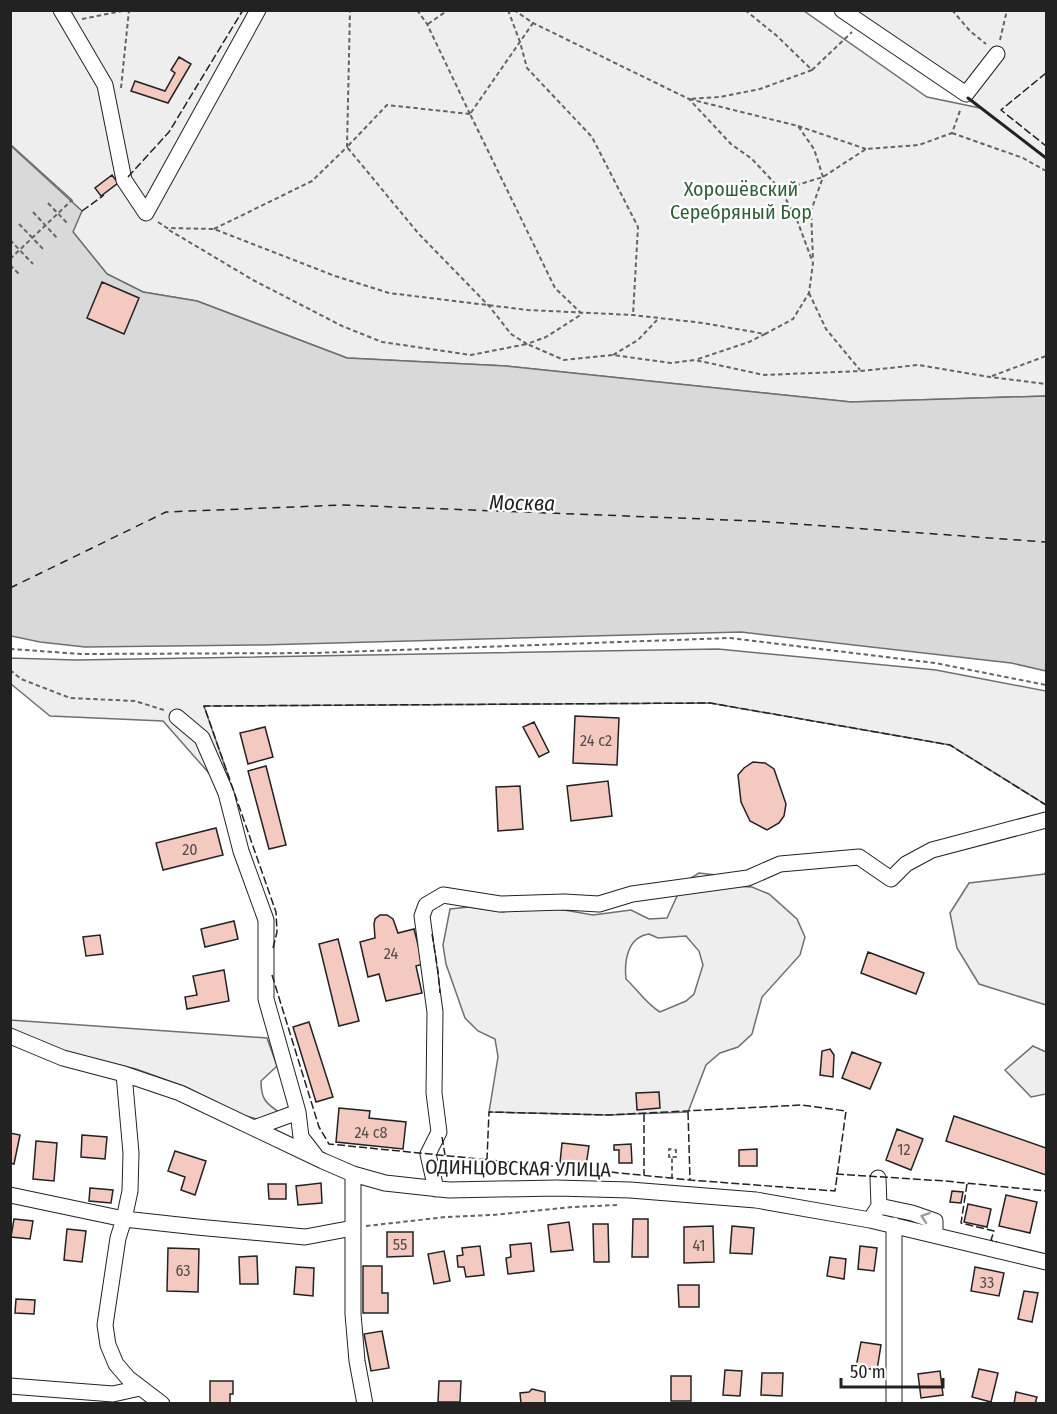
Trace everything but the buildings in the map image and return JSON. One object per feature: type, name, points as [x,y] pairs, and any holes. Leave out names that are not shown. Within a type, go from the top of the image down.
[{"type":"street","points":[[64,16],[105,85],[124,180],[146,213],[258,10]]},
{"type":"street","points":[[842,10],[966,94],[998,54]]},
{"type":"street","points":[[177,717],[202,738],[226,794],[241,851],[266,920],[266,999],[298,1112],[301,1137],[311,1151],[323,1161]]},
{"type":"street","points":[[436,1189],[428,1154],[438,1132],[434,1093],[435,1012],[422,916],[426,905],[443,895],[500,904],[564,902],[599,904],[632,894],[748,878],[780,864],[859,857],[891,879],[906,864],[932,850],[1046,820]]},
{"type":"street","name":"ОДИНЦОВСКАЯ УЛИЦА","points":[[10,1036],[63,1058],[124,1074],[190,1097],[323,1161],[353,1174],[385,1183],[436,1189],[556,1188],[719,1196],[805,1207],[870,1220],[1047,1262]]},
{"type":"street","points":[[124,1074],[131,1153],[130,1191],[118,1238],[105,1325],[108,1346],[116,1364],[140,1388],[162,1404]]},
{"type":"street","points":[[254,1128],[298,1112]]},
{"type":"street","points":[[353,1174],[353,1314],[357,1361],[365,1404]]},
{"type":"street","points":[[870,1220],[879,1206],[878,1178]]},
{"type":"street","points":[[10,1195],[124,1219],[305,1237],[353,1228]]},
{"type":"street","points":[[879,1206],[935,1221],[935,1234]]},
{"type":"street","points":[[894,1225],[894,1404]]},
{"type":"street","points":[[10,1386],[113,1395],[140,1388]]},
{"type":"path","points":[[64,16],[128,10],[121,94]]},
{"type":"path","points":[[350,10],[347,147],[418,233],[489,306],[511,334],[527,344],[564,360],[613,355],[671,363],[695,360],[749,342],[793,319],[809,293],[813,263],[811,211],[823,177],[814,149],[798,126]]},
{"type":"path","points":[[417,10],[427,24],[555,288],[582,314]]},
{"type":"path","points":[[427,24],[448,10]]},
{"type":"path","points":[[508,10],[527,68],[592,137],[638,227],[633,315]]},
{"type":"path","points":[[514,10],[533,23],[689,99],[798,126],[866,149],[919,145],[952,134],[1023,158],[1047,171]]},
{"type":"path","points":[[745,10],[777,36],[812,70]]},
{"type":"path","points":[[952,10],[970,31],[998,54],[1007,10]]},
{"type":"path","points":[[471,114],[533,23]]},
{"type":"path","points":[[689,99],[720,97],[760,89],[812,70],[860,24]]},
{"type":"path","points":[[952,134],[966,94]]},
{"type":"path","points":[[689,99],[731,144],[753,159],[781,190],[797,220],[813,263]]},
{"type":"path","points":[[214,229],[312,181],[387,105],[471,114]]},
{"type":"path","points":[[781,190],[823,177],[866,149]]},
{"type":"path","points":[[10,259],[72,200]]},
{"type":"path","points":[[48,202],[67,223]]},
{"type":"path","points":[[33,212],[58,239]]},
{"type":"path","points":[[146,213],[166,228],[253,280],[342,326],[382,342],[471,354],[527,344],[546,337],[582,314]]},
{"type":"path","points":[[19,224],[45,251]]},
{"type":"path","points":[[166,228],[214,229],[335,276],[389,293],[489,306],[582,314],[633,315],[703,323],[765,334]]},
{"type":"path","points":[[10,240],[33,264]]},
{"type":"path","points":[[10,265],[20,275]]},
{"type":"path","points":[[809,293],[826,329],[861,371]]},
{"type":"path","points":[[613,355],[638,340],[658,319]]},
{"type":"path","points":[[990,377],[1047,356]]},
{"type":"path","points":[[695,360],[764,375],[861,371],[918,365],[1047,384]]},
{"type":"path","points":[[10,649],[81,654],[314,653],[730,638],[935,663],[1047,686]]},
{"type":"path","points":[[10,670],[21,680],[70,698],[135,701],[177,717]]},
{"type":"path","points":[[672,1157],[672,1181]]},
{"type":"path","points":[[353,1228],[446,1217],[623,1205]]},
{"type":"green space","name":"Хорошёвский Серебряный Бор","points":[[11,11],[804,11],[927,97],[980,108],[853,11],[1046,11],[1046,396],[851,402],[506,366],[347,358],[197,301],[143,292],[107,274],[73,232],[72,200],[11,145]]},
{"type":"green space","points":[[718,649],[936,670],[1046,691],[1046,805],[950,745],[710,703],[204,706],[229,778],[215,780],[163,721],[50,716],[11,684],[10,658],[76,660]]},
{"type":"green space","points":[[1046,870],[1046,1005],[979,984],[957,948],[950,913],[969,883],[1045,874]]},
{"type":"green space","points":[[699,873],[716,875],[733,886],[752,887],[769,894],[797,919],[805,937],[800,955],[762,997],[752,1034],[738,1047],[720,1053],[706,1065],[688,1112],[608,1115],[489,1112],[498,1057],[495,1039],[478,1031],[465,1018],[446,964],[443,945],[450,909],[469,907],[503,912],[535,905],[593,915],[631,910],[649,919],[667,918],[683,883]],"holes":[[[649,934],[658,938],[686,936],[699,951],[703,965],[694,994],[686,1001],[660,1012],[646,1001],[626,979],[627,957],[632,945],[642,936]]]},
{"type":"green space","points":[[10,1020],[267,1038],[277,1066],[261,1081],[262,1092],[267,1103],[279,1112],[264,1121],[239,1114],[186,1087],[136,1069],[61,1051],[11,1030]]},
{"type":"green space","points":[[1033,1046],[1046,1052],[1046,1094],[1031,1097],[1005,1070]]},
{"type":"water","name":"Москва","points":[[10,145],[82,211],[73,232],[107,274],[143,292],[197,301],[347,358],[506,366],[851,402],[1046,396],[1046,671],[1011,663],[741,632],[261,645],[85,647],[11,636]]},
{"type":"ferry route","points":[[10,588],[166,512],[343,505],[755,521],[1046,542]]},
{"type":"fence","points":[[128,177],[169,132],[243,10]]},
{"type":"fence","points":[[1046,73],[1001,110],[1046,146]]},
{"type":"fence","points":[[82,211],[104,195]]},
{"type":"fence","points":[[273,948],[277,932],[276,912],[204,706],[710,703],[950,745],[1046,805]]},
{"type":"fence","points":[[432,934],[440,993]]},
{"type":"fence","points":[[272,975],[319,1127],[329,1144],[690,1180],[835,1191],[846,1111],[802,1105],[608,1115],[489,1112],[487,1159]]},
{"type":"fence","points":[[688,1112],[690,1180]]},
{"type":"fence","points":[[644,1114],[644,1175]]},
{"type":"fence","points":[[442,1137],[445,1155]]},
{"type":"fence","points":[[836,1174],[945,1181],[1046,1191]]},
{"type":"fence","points":[[967,1184],[961,1223],[994,1231],[991,1240],[997,1242]]},
{"type":"wall","points":[[968,98],[1046,158]]}]
